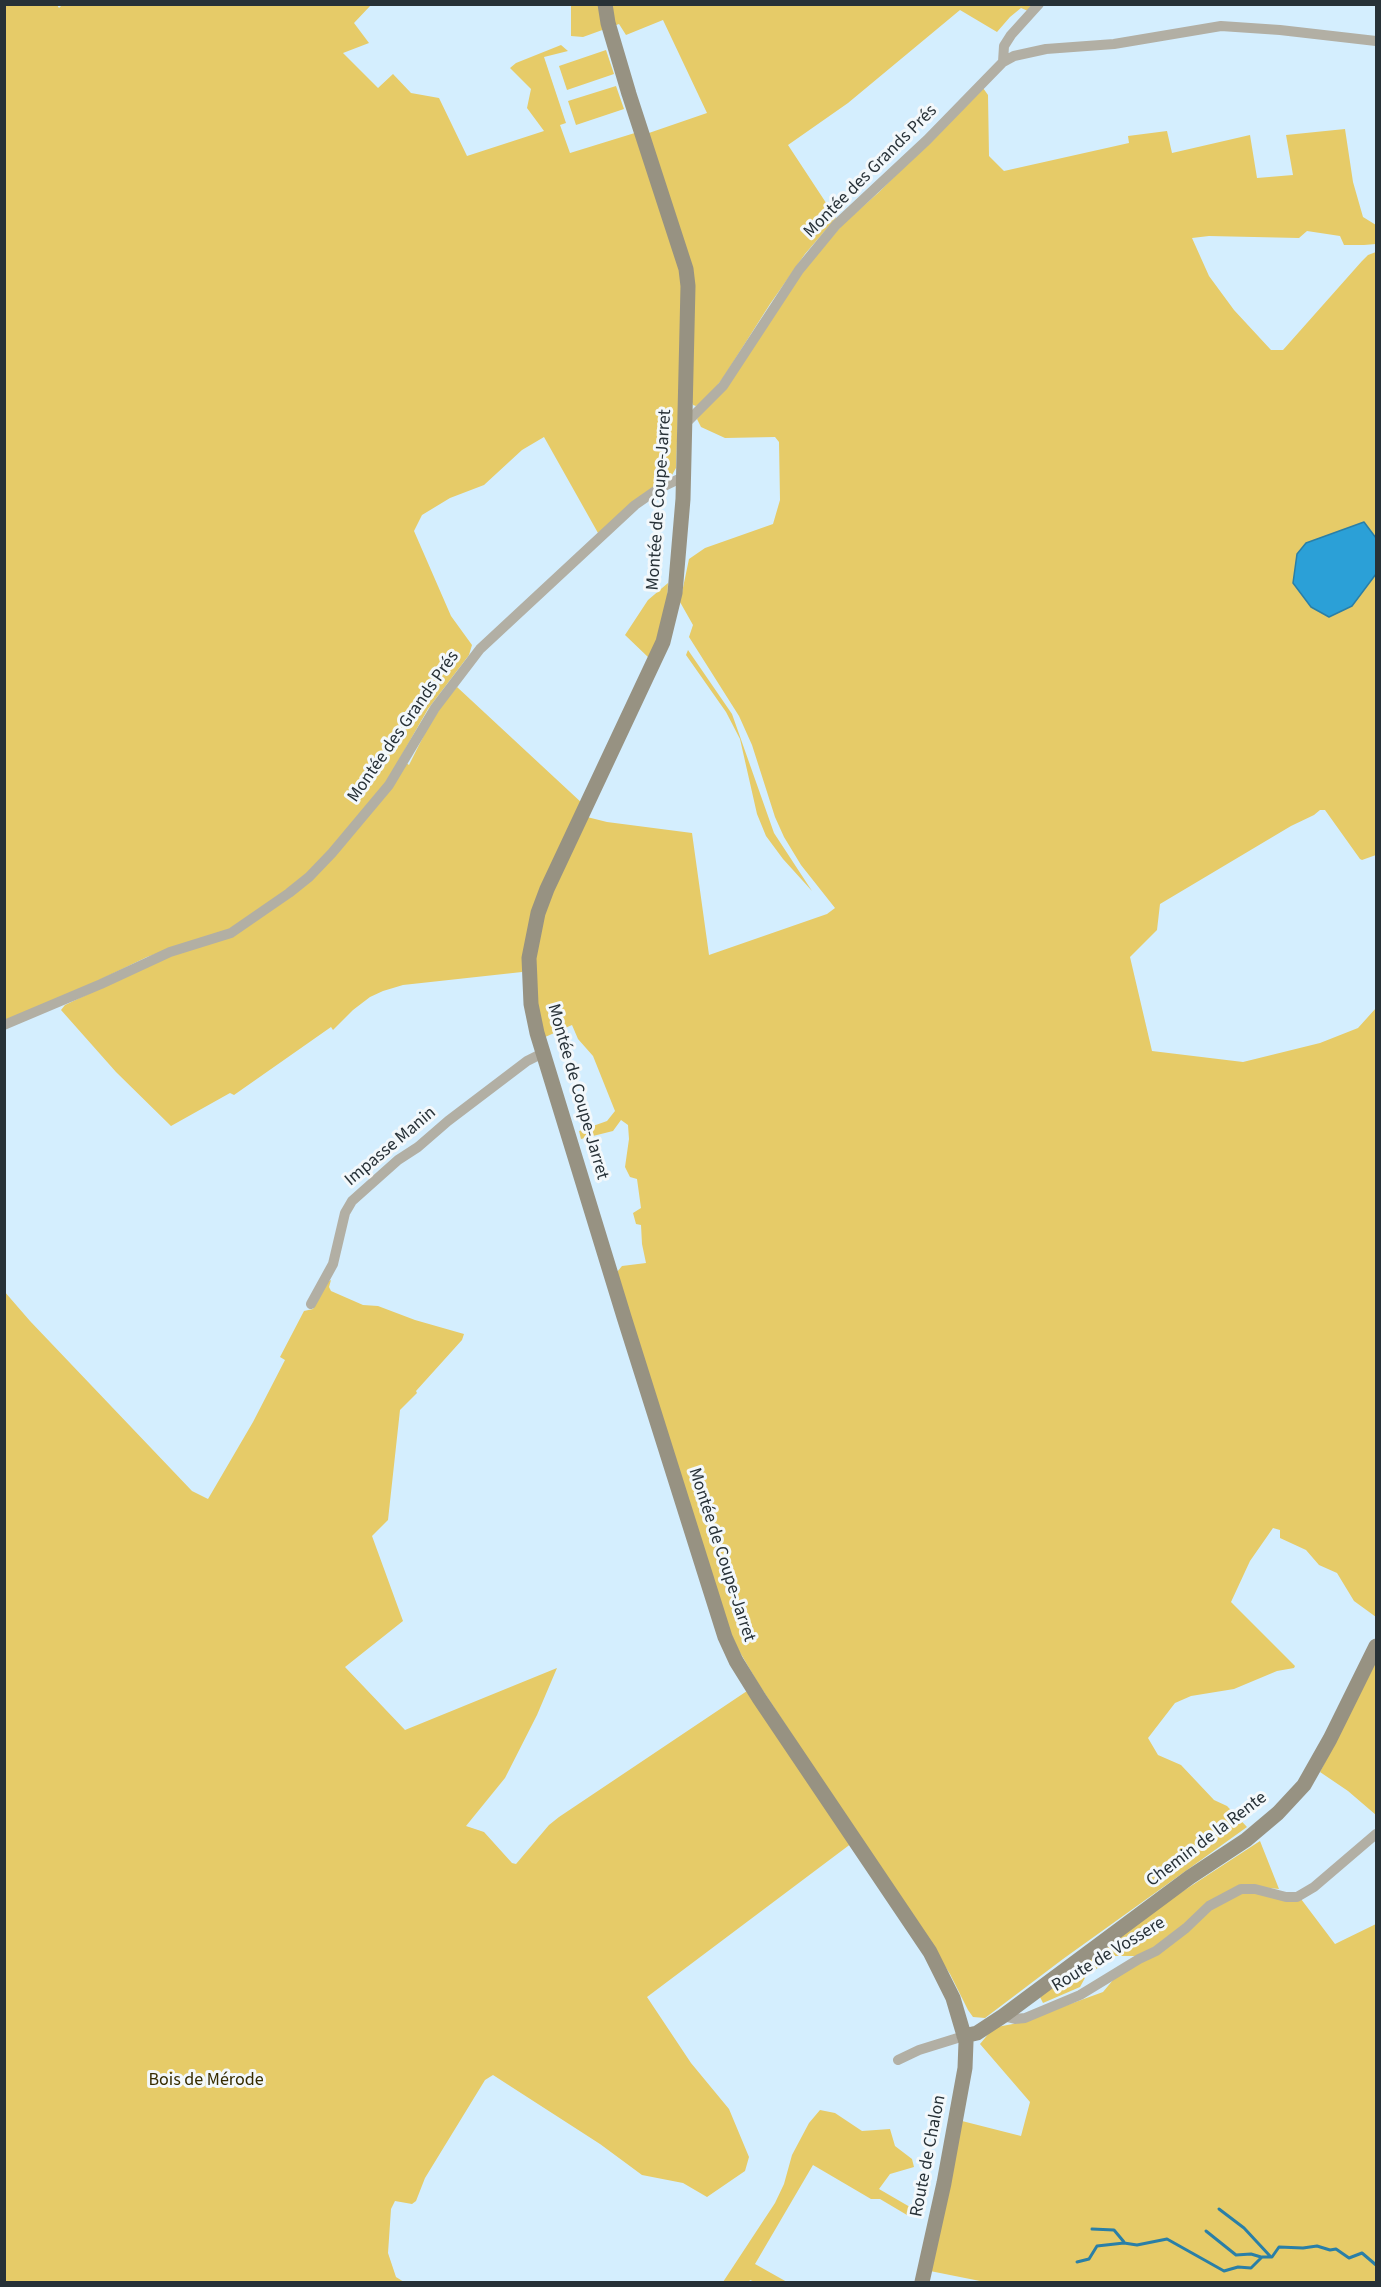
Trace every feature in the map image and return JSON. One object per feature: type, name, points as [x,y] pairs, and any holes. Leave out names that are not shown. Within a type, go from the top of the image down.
[{"type":"main road","name":"Montée de Coupe-Jarret","points":[[604,4],[620,64],[686,269],[688,286],[684,477],[675,592],[663,642],[547,889],[534,929],[529,958],[529,987],[533,1017],[708,1589],[725,1637],[745,1676],[930,1952],[949,1986],[964,2036]]},
{"type":"main road","name":"Chemin de la Rente","points":[[964,2036],[977,2033],[1003,2016],[1190,1877],[1246,1840],[1278,1813],[1304,1785],[1377,1646]]},
{"type":"main road","name":"Route de Chalon","points":[[922,2283],[965,2068],[967,2053],[964,2036]]},
{"type":"street","name":"Montée des Grands Prés","points":[[685,424],[723,386],[799,270],[836,225],[927,140],[1003,62],[1004,46],[1007,40],[1039,4]]},
{"type":"street","points":[[1003,62],[1024,53],[1053,48],[1134,42],[1221,26],[1377,41]]},
{"type":"street","name":"Montée des Grands Prés","points":[[4,1025],[170,952],[231,933],[309,877],[389,785],[435,708],[480,649],[635,506],[658,489],[684,477]]},
{"type":"street","name":"Impasse Manin","points":[[311,1304],[333,1264],[345,1213],[352,1201],[398,1160],[418,1147],[448,1121],[527,1061],[543,1053]]},
{"type":"street","name":"Route de Vossere","points":[[1003,2016],[1015,2019],[1025,2018],[1080,1995],[1156,1951],[1186,1928],[1209,1906],[1241,1889],[1255,1889],[1286,1897],[1297,1897],[1314,1887],[1377,1834]]},
{"type":"street","points":[[898,2060],[928,2047],[964,2036]]},
{"type":"green space","points":[[63,4],[371,5],[354,23],[369,43],[343,53],[378,88],[393,74],[411,93],[439,98],[467,156],[544,131],[527,108],[531,89],[510,68],[516,63],[561,45],[568,51],[544,57],[566,123],[560,125],[570,153],[638,132],[683,282],[676,468],[672,475],[598,533],[544,437],[522,450],[484,485],[450,498],[422,515],[414,531],[451,616],[472,645],[469,655],[428,709],[400,758],[409,765],[426,731],[444,702],[457,687],[583,804],[522,972],[403,985],[383,991],[370,997],[353,1010],[333,1030],[331,1027],[234,1095],[230,1093],[171,1126],[116,1072],[61,1010],[65,1005],[235,927],[147,957],[5,1022],[5,5],[57,5],[59,8]]},
{"type":"green space","points":[[571,5],[1034,5],[1028,11],[1021,8],[997,32],[960,10],[848,103],[788,145],[836,218],[805,254],[723,378],[707,399],[696,406],[693,405],[691,399],[693,318],[646,134],[707,113],[663,20],[626,35],[619,24],[583,37],[571,36]]},
{"type":"green space","points":[[606,50],[614,74],[567,90],[559,66]]},
{"type":"green space","points":[[616,86],[624,109],[576,125],[568,101]]},
{"type":"green space","points":[[983,88],[988,95],[989,156],[1004,171],[1129,143],[1128,136],[1167,131],[1172,153],[1250,135],[1257,178],[1293,175],[1286,135],[1345,129],[1353,182],[1363,217],[1376,225],[1376,244],[1364,245],[1344,245],[1340,236],[1307,231],[1299,238],[1209,236],[1192,238],[1209,276],[1234,310],[1271,350],[1283,350],[1362,261],[1368,255],[1376,252],[1376,855],[1360,859],[1325,810],[1320,810],[1160,904],[1157,930],[1130,957],[1152,1051],[1243,1062],[1320,1043],[1358,1028],[1376,1008],[1376,1617],[1354,1601],[1337,1573],[1319,1565],[1306,1550],[1280,1538],[1280,1530],[1273,1528],[1250,1561],[1231,1602],[1295,1666],[1294,1668],[1277,1671],[1234,1689],[1191,1696],[1175,1703],[1148,1738],[1158,1755],[1181,1765],[1214,1800],[1227,1806],[1247,1827],[985,2018],[973,2017],[968,2010],[950,1974],[758,1683],[738,1649],[725,1620],[617,1272],[622,1266],[646,1263],[641,1225],[636,1224],[633,1213],[641,1208],[637,1179],[630,1177],[625,1167],[629,1139],[628,1125],[621,1120],[613,1131],[581,1139],[579,1131],[607,1121],[615,1111],[593,1056],[578,1039],[572,1025],[543,1038],[537,1012],[534,966],[545,908],[587,817],[607,822],[692,833],[709,955],[827,914],[835,908],[801,865],[784,837],[775,817],[752,745],[739,716],[689,637],[693,625],[680,602],[689,559],[705,548],[773,524],[780,500],[779,442],[775,437],[725,438],[701,427],[697,419],[799,276],[843,224],[878,193]]},
{"type":"green space","points":[[668,583],[667,608],[661,636],[649,658],[625,635],[648,600]]},
{"type":"green space","points":[[688,650],[732,714],[774,833],[812,891],[766,836],[757,814],[740,739],[726,712],[686,655]]},
{"type":"green space","name":"Bois de Mérode","points":[[331,1280],[329,1287],[331,1291],[363,1305],[378,1306],[415,1320],[464,1334],[462,1340],[400,1410],[388,1520],[372,1536],[403,1621],[345,1667],[405,1730],[557,1668],[537,1715],[505,1778],[466,1826],[484,1832],[512,1863],[516,1864],[549,1825],[559,1817],[747,1691],[852,1843],[647,1997],[691,2063],[729,2109],[749,2157],[745,2171],[707,2197],[683,2183],[642,2175],[600,2144],[493,2075],[485,2080],[425,2178],[416,2201],[412,2204],[395,2201],[391,2209],[388,2253],[396,2277],[404,2282],[5,2282],[4,1291],[192,1491],[208,1499],[253,1422],[285,1360],[280,1357],[304,1311],[313,1309],[327,1282]]},
{"type":"green space","points":[[1376,1661],[1376,1815],[1348,1791],[1320,1772]]},
{"type":"green space","points":[[1260,1841],[1279,1889],[1250,1886],[1236,1888],[1162,1943],[1137,1956],[1115,1956],[1086,1976],[1080,1987],[1043,2003],[1039,1995],[1171,1899]]},
{"type":"green space","points":[[1244,1892],[1301,1899],[1335,1944],[1376,1924],[1376,2282],[985,2282],[930,2271],[962,2121],[1021,2136],[1030,2102],[980,2044],[997,2027],[1018,2023],[1103,1992],[1113,1980],[1211,1909]]},
{"type":"green space","points":[[820,2110],[835,2113],[862,2131],[890,2129],[895,2146],[912,2159],[914,2167],[890,2174],[879,2189],[910,2207],[907,2215],[880,2199],[871,2199],[813,2165],[755,2264],[787,2282],[750,2280],[749,2282],[723,2282],[775,2203],[784,2184],[792,2155],[809,2123]]},
{"type":"water","points":[[1364,522],[1376,538],[1376,574],[1352,606],[1329,617],[1311,607],[1293,583],[1297,554],[1306,543]]},
{"type":"waterway","points":[[1219,2209],[1244,2228],[1270,2256]]},
{"type":"waterway","points":[[1092,2229],[1114,2230],[1124,2242]]},
{"type":"waterway","points":[[1206,2231],[1236,2255],[1251,2254],[1261,2257]]},
{"type":"waterway","points":[[1077,2262],[1089,2259],[1097,2246],[1124,2243],[1137,2245],[1167,2239],[1224,2271],[1238,2267],[1251,2268],[1262,2257],[1272,2257],[1279,2247],[1317,2246],[1330,2250],[1336,2249],[1349,2258],[1362,2253],[1376,2265]]}]
